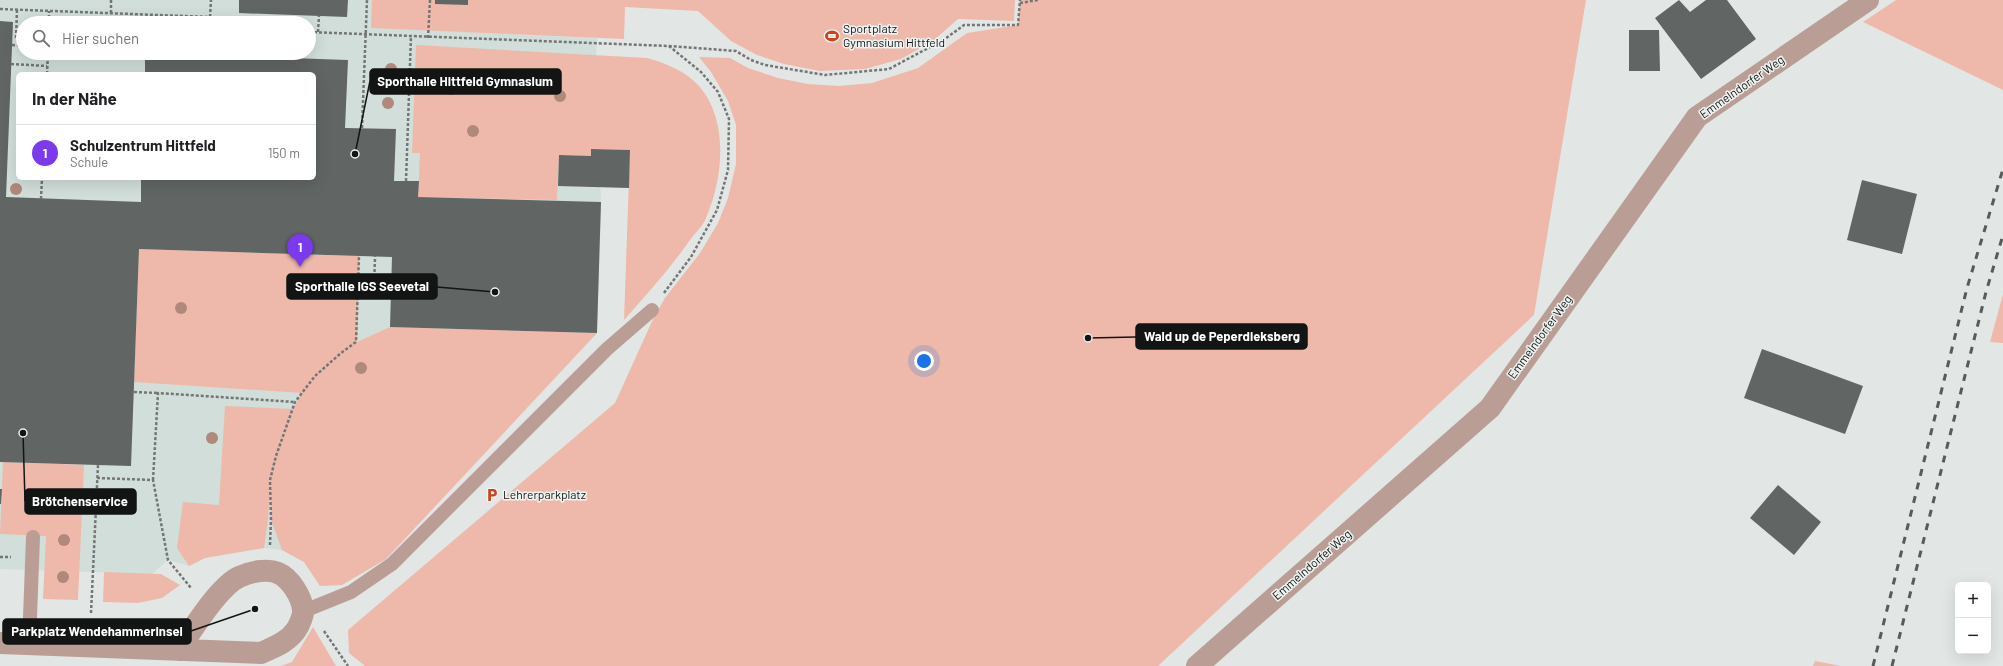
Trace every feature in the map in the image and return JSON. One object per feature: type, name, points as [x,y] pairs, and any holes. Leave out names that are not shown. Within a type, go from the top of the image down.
[{"type":"street","name":"Emmelndorfer Weg","points":[[1197,666],[1490,408],[1697,117],[1868,0]]},
{"type":"street","points":[[0,643],[178,650],[261,653],[281,644],[297,629],[304,611],[299,597],[291,584],[279,574],[268,571],[254,572],[238,578],[217,597],[178,650]]},
{"type":"lane","points":[[304,611],[351,592],[392,564],[607,349],[652,310]]},
{"type":"lane","points":[[29,644],[33,537]]},
{"type":"path","points":[[110,13],[111,0]]},
{"type":"path","points":[[210,16],[211,0]]},
{"type":"path","points":[[362,128],[367,0]]},
{"type":"path","points":[[428,38],[430,0]]},
{"type":"path","points":[[319,16],[318,32],[428,38],[669,46],[736,51],[751,60],[765,65],[825,76],[856,74],[889,69],[945,39],[964,25],[1018,25],[1020,2],[1038,0]]},
{"type":"path","points":[[0,9],[185,16]]},
{"type":"path","points":[[17,10],[17,16]]},
{"type":"path","points":[[49,11],[49,16]]},
{"type":"path","points":[[406,181],[411,36]]},
{"type":"path","points":[[12,45],[16,45]]},
{"type":"path","points":[[652,310],[691,257],[717,210],[728,170],[728,119],[718,92],[701,72],[669,46]]},
{"type":"path","points":[[47,60],[47,72]]},
{"type":"path","points":[[11,64],[47,66]]},
{"type":"path","points":[[42,180],[42,199]]},
{"type":"path","points":[[269,552],[271,520],[270,480],[276,456],[295,402],[315,376],[340,353],[356,342],[359,256]]},
{"type":"path","points":[[358,290],[374,291],[375,256]]},
{"type":"path","points":[[134,392],[295,402]]},
{"type":"path","points":[[158,393],[153,480],[168,560],[195,592]]},
{"type":"path","points":[[91,613],[98,465]]},
{"type":"path","points":[[97,478],[153,480]]},
{"type":"path","points":[[304,611],[327,635],[348,666]]},
{"type":"shaded area","points":[[0,0],[520,0],[519,35],[597,38],[596,55],[601,202],[597,333],[386,559],[342,585],[320,586],[304,562],[282,550],[264,548],[205,558],[189,566],[168,560],[152,574],[0,569]]},
{"type":"shaded area","name":"Sportplatz Gymnasium Hittfeld","points":[[372,0],[1015,0],[1014,21],[958,19],[933,41],[901,59],[865,69],[820,71],[784,64],[757,55],[731,41],[698,11],[625,7],[624,39],[371,28]]},
{"type":"shaded area","points":[[1020,0],[1586,0],[1534,315],[1158,666],[365,666],[349,653],[348,630],[615,403],[654,317],[665,298],[700,253],[718,223],[728,198],[736,164],[736,125],[728,101],[711,72],[699,57],[730,58],[748,68],[778,78],[808,84],[839,86],[872,83],[918,68],[967,33],[1018,25]]},
{"type":"shaded area","points":[[1896,0],[2003,0],[2003,90],[1863,22]]},
{"type":"shaded area","points":[[416,45],[647,58],[676,69],[689,77],[700,87],[709,101],[716,117],[719,134],[719,169],[712,203],[701,227],[650,291],[624,320],[630,150],[591,149],[591,156],[559,155],[557,200],[418,197],[420,153],[412,153]]},
{"type":"shaded area","points":[[139,249],[359,256],[357,342],[390,327],[597,333],[386,559],[342,585],[320,586],[304,562],[282,550],[271,520],[270,488],[264,548],[205,558],[189,566],[177,548],[183,502],[219,505],[225,406],[293,409],[302,393],[134,382]]},
{"type":"shaded area","points":[[2003,294],[2003,343],[1990,342]]},
{"type":"shaded area","points":[[3,462],[84,465],[78,600],[43,599],[46,536],[0,534]]},
{"type":"shaded area","points":[[104,572],[161,574],[180,585],[162,598],[138,603],[103,602]]},
{"type":"shaded area","points":[[313,627],[336,666],[281,666],[292,662]]},
{"type":"shaded area","points":[[1815,661],[1841,666],[1813,666]]},
{"type":"building","points":[[239,0],[348,0],[347,17],[239,13]]},
{"type":"building","points":[[435,0],[468,0],[468,5],[435,4]]},
{"type":"building","points":[[1679,0],[1690,12],[1706,0],[1727,0],[1756,39],[1701,79],[1655,18]]},
{"type":"building","points":[[0,21],[13,22],[6,197],[141,202],[141,180],[316,180],[316,72],[145,72],[145,60],[316,59],[348,60],[345,128],[396,129],[394,181],[419,181],[418,197],[601,202],[597,333],[390,327],[392,257],[139,249],[131,466],[0,462]]},
{"type":"building","points":[[1629,30],[1659,30],[1660,71],[1629,71]]},
{"type":"building","points":[[591,149],[630,150],[629,188],[558,186],[559,155],[591,156]]},
{"type":"building","points":[[1862,180],[1917,194],[1902,254],[1847,240]]},
{"type":"building","points":[[1762,349],[1863,386],[1845,434],[1744,398]]},
{"type":"building","points":[[1778,485],[1821,522],[1794,555],[1750,518]]},
{"type":"building","points":[[0,489],[2,489],[1,504],[0,504]]},
{"type":"railway","points":[[1873,666],[1967,288],[2003,169]]},
{"type":"railway","points":[[1892,666],[1986,292],[2003,235]]},
{"type":"place","name":"Sportplatz Gymnasium Hittfeld","points":[[832,36]]},
{"type":"place","name":"Sporthalle Hittfeld Gymnasium","points":[[355,154]]},
{"type":"place","name":"Schulzentrum Hittfeld","points":[[300,267]]},
{"type":"place","name":"Sporthalle IGS Seevetal","points":[[495,292]]},
{"type":"place","name":"Wald up de Peperdieksberg","points":[[1088,338]]},
{"type":"place","name":"Brötchenservice","points":[[23,433]]},
{"type":"place","name":"Lehrerparkplatz","points":[[492,495]]},
{"type":"place","name":"Parkplatz Wendehammerinsel","points":[[255,609]]}]
